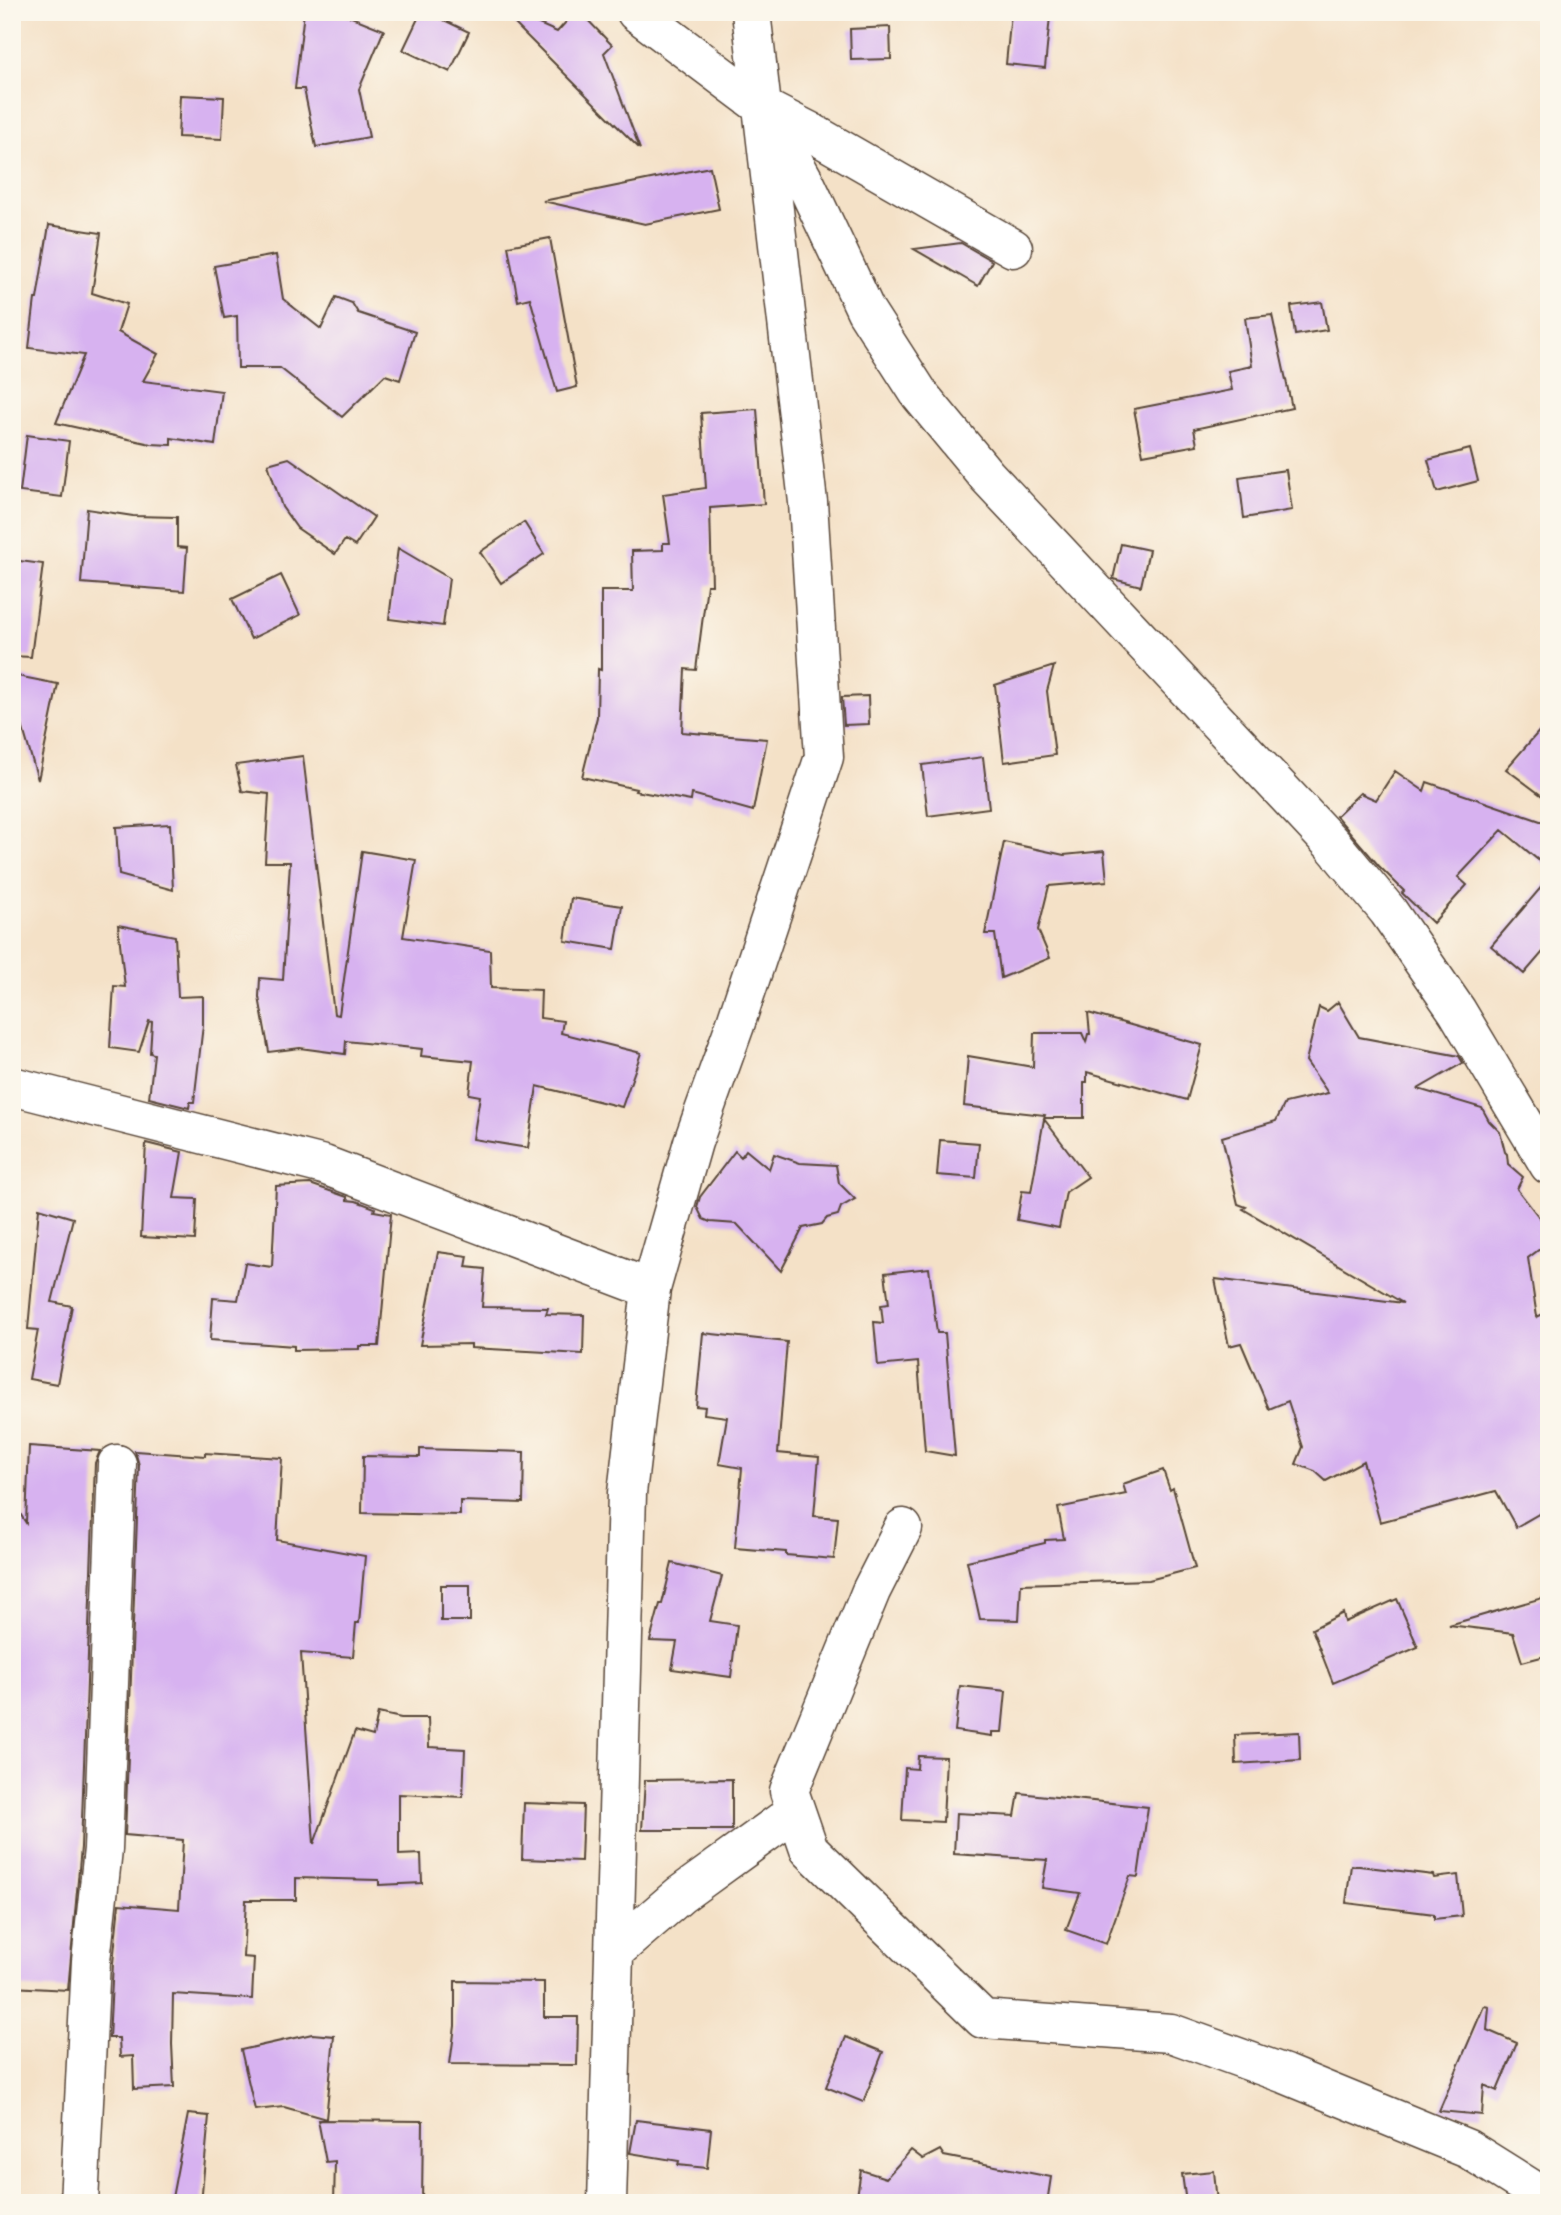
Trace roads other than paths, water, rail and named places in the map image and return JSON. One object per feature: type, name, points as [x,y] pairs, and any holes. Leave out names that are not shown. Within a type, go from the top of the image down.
[{"type":"street","points":[[636,12],[764,108],[1013,247]]},
{"type":"street","points":[[607,2203],[627,1493],[651,1289],[692,1142],[735,1025],[824,757],[808,502],[751,12]]},
{"type":"street","points":[[764,108],[806,184],[866,311],[920,395],[987,476],[1333,845],[1388,911],[1457,1011],[1549,1165]]},
{"type":"street","points":[[12,1086],[324,1165],[651,1289]]},
{"type":"street","points":[[79,2203],[91,1961],[103,1849],[117,1464]]},
{"type":"street","points":[[903,1528],[871,1591],[789,1791],[809,1849],[983,2019],[1171,2033],[1285,2074],[1468,2149],[1549,2200]]},
{"type":"street","points":[[615,1951],[680,1895],[796,1811]]}]
